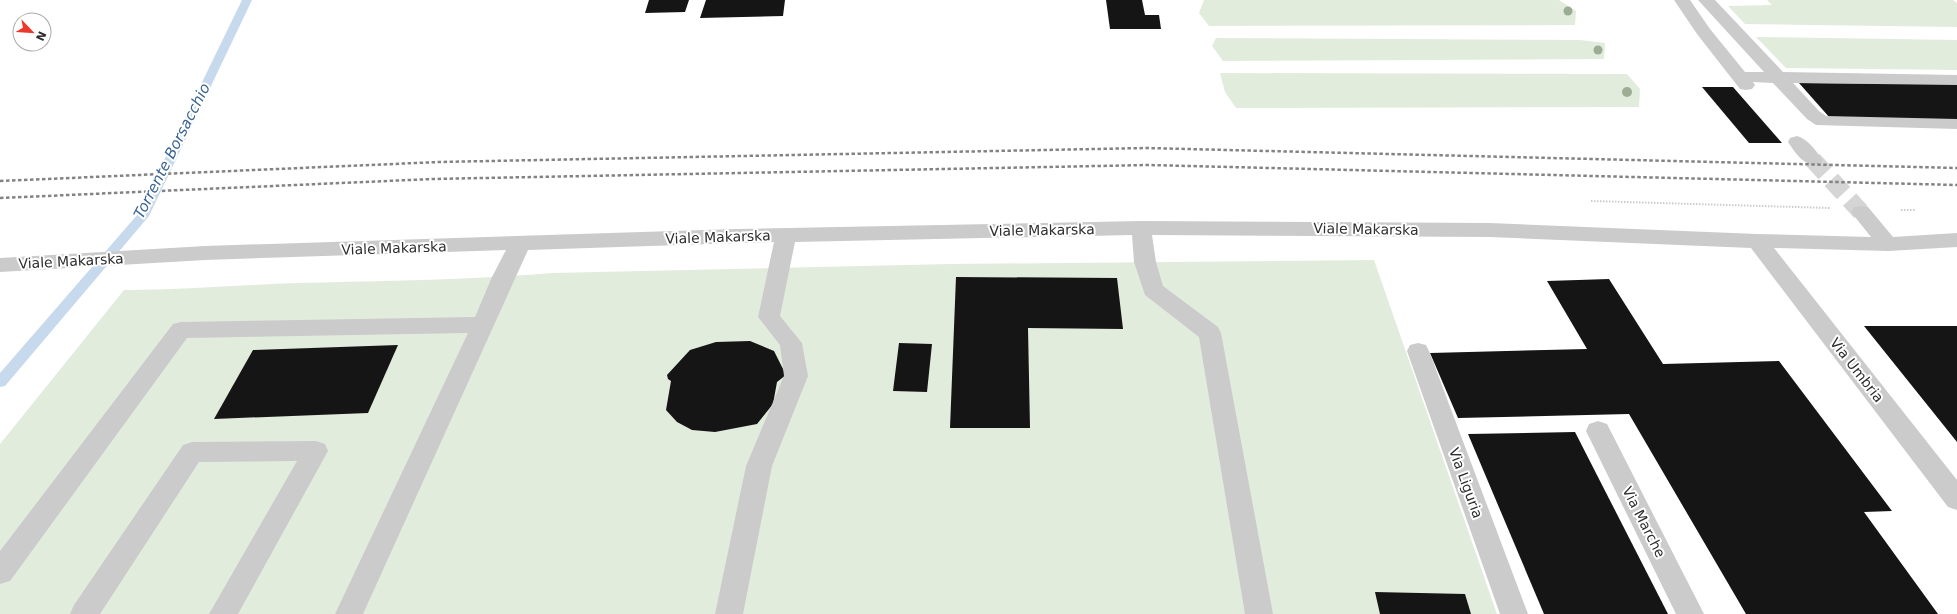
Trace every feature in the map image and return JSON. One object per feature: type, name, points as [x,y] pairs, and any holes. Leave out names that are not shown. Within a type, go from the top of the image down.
[{"type":"street","points":[[1684,0],[1702,31],[1743,81],[1778,78],[1957,80]]},
{"type":"street","points":[[1706,0],[1813,115],[1822,121],[1834,123],[1957,124]]},
{"type":"street","points":[[1797,142],[1813,160]]},
{"type":"street","points":[[1861,212],[1888,244]]},
{"type":"street","points":[[1141,228],[1145,262],[1153,290],[1210,333],[1259,614]]},
{"type":"street","name":"Viale Makarska","points":[[9,264],[205,253],[786,235],[1141,228],[1437,230],[1888,244],[1957,240]]},
{"type":"street","points":[[729,614],[759,466],[796,376],[791,343],[769,317],[786,235]]},
{"type":"street","name":"Via Umbria","points":[[1758,241],[1957,499]]},
{"type":"street","points":[[348,614],[483,325],[503,277],[520,244]]},
{"type":"street","points":[[0,572],[181,330],[483,325]]},
{"type":"street","name":"Via Liguria","points":[[1418,351],[1514,614]]},
{"type":"street","name":"Via Marche","points":[[1598,431],[1690,614]]},
{"type":"street","points":[[84,614],[192,452],[316,451],[223,614]]},
{"type":"green space","points":[[1204,0],[1559,0],[1576,11],[1575,25],[1209,26],[1199,13]]},
{"type":"green space","points":[[1767,0],[1953,0],[1957,3],[1957,27],[1745,24],[1728,6],[1772,5]]},
{"type":"green space","points":[[1756,37],[1957,40],[1957,70],[1786,68]]},
{"type":"green space","points":[[1216,38],[1580,40],[1605,43],[1604,59],[1223,61],[1212,46]]},
{"type":"green space","points":[[1220,73],[1627,74],[1640,89],[1639,107],[1236,108],[1225,92]]},
{"type":"green space","points":[[1374,260],[1497,614],[0,614],[0,444],[124,290],[297,283],[456,279],[552,273],[950,264]]},
{"type":"building","points":[[649,0],[689,0],[685,12],[645,13]]},
{"type":"building","points":[[706,0],[785,0],[783,16],[700,18]]},
{"type":"building","points":[[1106,0],[1142,0],[1145,15],[1159,15],[1161,29],[1110,29]]},
{"type":"building","points":[[1799,83],[1957,84],[1957,121],[1830,118]]},
{"type":"building","points":[[1702,87],[1733,87],[1782,143],[1749,143]]},
{"type":"building","points":[[956,277],[1117,278],[1123,329],[1028,328],[1030,428],[950,428]]},
{"type":"building","points":[[1609,279],[1663,364],[1779,361],[1892,511],[1864,512],[1938,614],[1746,614],[1629,414],[1458,418],[1430,353],[1587,349],[1547,281]]},
{"type":"building","points":[[1864,326],[1957,326],[1957,442]]},
{"type":"building","points":[[750,341],[774,351],[786,375],[777,382],[773,404],[757,424],[715,432],[692,430],[677,422],[666,410],[671,381],[668,379],[667,375],[690,350],[716,342]]},
{"type":"building","points":[[899,343],[932,344],[927,392],[893,391]]},
{"type":"building","points":[[398,345],[368,413],[214,419],[253,350]]},
{"type":"building","points":[[1575,432],[1668,614],[1544,614],[1468,434]]},
{"type":"building","points":[[1375,592],[1465,594],[1471,614],[1380,614]]},
{"type":"waterway","name":"Torrente Borsacchio","points":[[0,382],[143,216],[247,0]]},
{"type":"tunnel","points":[[1813,160],[1861,212]]},
{"type":"railway","points":[[0,181],[439,162],[1146,148],[1957,168]]},
{"type":"railway","points":[[0,198],[432,179],[1149,165],[1957,185]]}]
